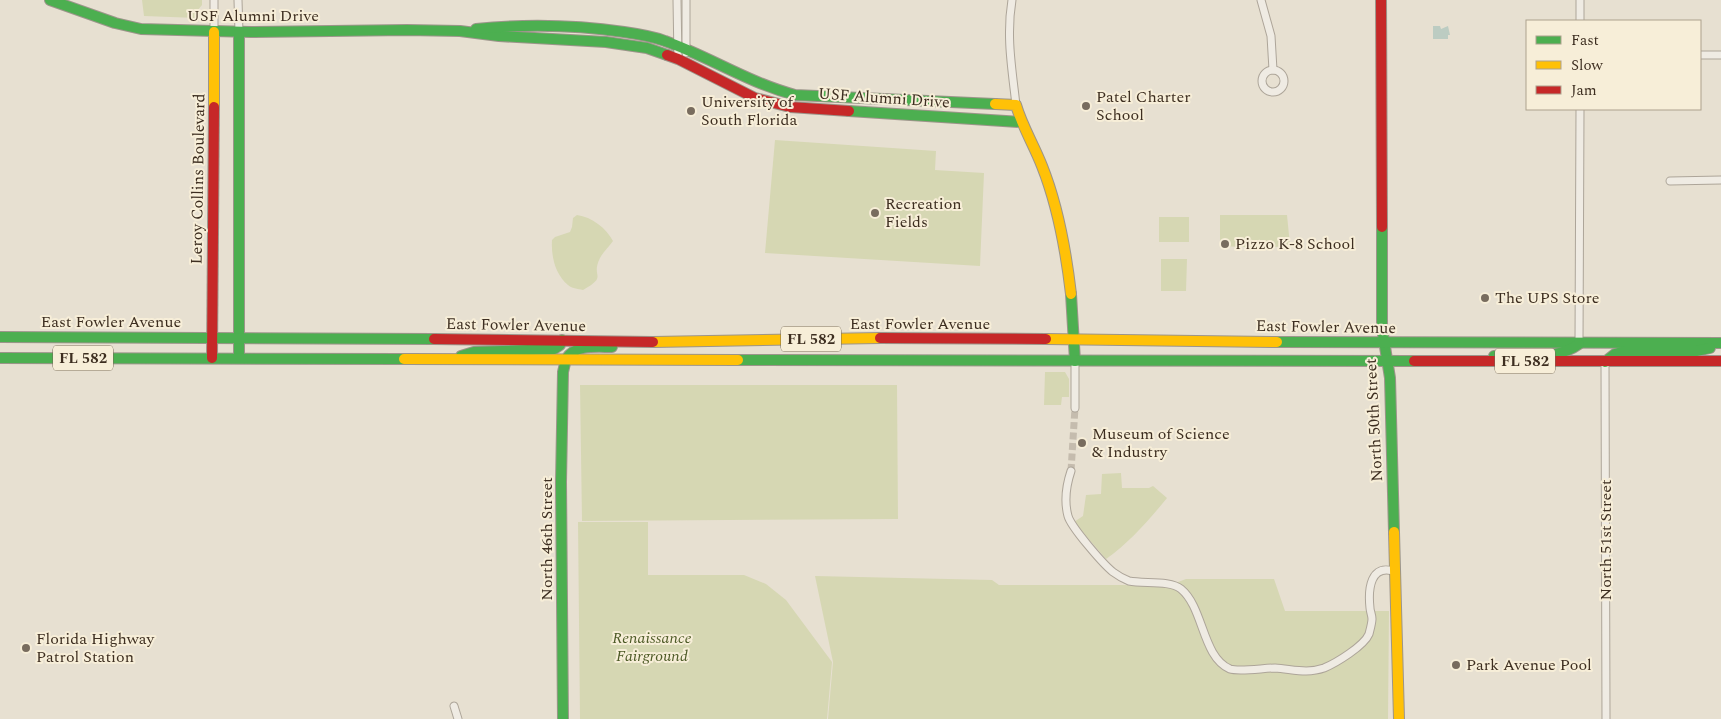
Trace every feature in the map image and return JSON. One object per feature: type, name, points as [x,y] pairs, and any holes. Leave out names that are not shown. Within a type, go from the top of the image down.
[{"type":"main road","name":"USF Alumni Drive","points":[[50,0],[115,23],[141,28],[214,32],[460,31],[497,26],[564,26],[625,32],[656,38],[682,48],[764,87],[795,95],[1016,105]]},
{"type":"main road","name":"North 50th Street","points":[[1381,0],[1383,343],[1390,378],[1399,719]]},
{"type":"main road","name":"USF Alumni Drive","points":[[460,31],[499,36],[625,44],[646,48],[683,61],[756,98],[790,107],[1020,122]]},
{"type":"main road","name":"Leroy Collins Boulevard","points":[[212,358],[214,32]]},
{"type":"main road","points":[[239,32],[239,358]]},
{"type":"main road","points":[[1016,105],[1020,122],[1043,167],[1057,214],[1068,265],[1075,361]]},
{"type":"main road","name":"East Fowler Avenue","points":[[0,337],[240,337],[658,342],[835,338],[1074,339],[1721,345]]},
{"type":"main road","points":[[453,359],[474,352],[554,349],[559,346],[562,340]]},
{"type":"main road","points":[[566,359],[568,354],[574,350],[643,346],[658,342]]},
{"type":"main road","points":[[1456,361],[1508,354],[1558,354],[1570,351],[1579,344]]},
{"type":"main road","points":[[1605,362],[1615,354],[1625,352],[1696,351],[1721,345]]},
{"type":"main road","name":"East Fowler Avenue","points":[[0,358],[1605,362],[1719,360]]},
{"type":"main road","name":"North 46th Street","points":[[563,719],[561,482],[563,372],[566,359]]},
{"type":"street","name":"Leroy Collins Boulevard","points":[[214,0],[214,32]]},
{"type":"street","points":[[238,0],[239,32]]},
{"type":"street","points":[[677,0],[683,61]]},
{"type":"street","points":[[682,48],[686,0]]},
{"type":"street","points":[[1012,0],[1009,44],[1016,105]]},
{"type":"street","points":[[1261,0],[1271,36],[1273,70]]},
{"type":"street","points":[[1580,0],[1580,20]]},
{"type":"street","points":[[1701,55],[1721,55]]},
{"type":"street","points":[[1579,344],[1580,110]]},
{"type":"street","points":[[1670,181],[1721,180]]},
{"type":"street","points":[[1075,361],[1075,408]]},
{"type":"street","name":"North 51st Street","points":[[1605,362],[1606,719]]},
{"type":"street","points":[[1071,471],[1066,485],[1068,518],[1104,564],[1115,574],[1129,580],[1172,585],[1181,589],[1197,614],[1212,652],[1231,669],[1277,668],[1305,672],[1325,667],[1361,645],[1368,634],[1372,619],[1369,595],[1370,584],[1375,574],[1381,570],[1396,572]]},
{"type":"street","points":[[454,706],[458,719]]},
{"type":"green space","points":[[142,0],[202,0],[202,5],[197,11],[197,18],[144,16]]},
{"type":"green space","name":"Recreation Fields","points":[[775,140],[936,151],[935,170],[984,173],[980,266],[765,253]]},
{"type":"green space","points":[[577,215],[588,218],[598,224],[613,241],[597,265],[597,279],[583,290],[571,287],[564,281],[557,270],[552,252],[552,240],[555,237],[570,232],[573,218]]},
{"type":"green space","points":[[1220,215],[1287,215],[1290,245],[1268,248],[1220,246]]},
{"type":"green space","points":[[1159,217],[1189,217],[1189,242],[1159,242]]},
{"type":"green space","points":[[1161,259],[1187,259],[1186,291],[1161,291]]},
{"type":"green space","points":[[1045,372],[1065,372],[1069,379],[1069,397],[1062,397],[1061,405],[1044,405]]},
{"type":"green space","points":[[580,385],[897,385],[898,519],[582,521]]},
{"type":"green space","points":[[1121,473],[1122,488],[1149,488],[1153,486],[1167,498],[1131,538],[1106,559],[1074,522],[1083,516],[1086,495],[1101,494],[1102,474]]},
{"type":"green space","name":"Renaissance Fairground","points":[[578,522],[648,522],[648,575],[744,575],[766,584],[786,600],[832,662],[827,719],[580,719]]},
{"type":"green space","points":[[815,576],[992,580],[999,585],[1124,585],[1165,587],[1186,579],[1274,579],[1285,611],[1389,611],[1388,719],[828,719],[833,662]]},
{"type":"shaded area","points":[[1433,26],[1440,26],[1441,29],[1448,26],[1450,35],[1448,35],[1448,39],[1433,39]]},
{"type":"tunnel","points":[[1071,471],[1075,408]]},
{"type":"traffic: fast","points":[[50,0],[115,23],[141,29],[251,32],[460,31],[499,36],[606,42],[647,48],[667,55]]},
{"type":"traffic: fast","points":[[476,29],[550,26],[645,35],[682,47],[777,90],[795,95],[995,104]]},
{"type":"traffic: fast","points":[[239,32],[239,358]]},
{"type":"traffic: fast","points":[[849,111],[1020,122]]},
{"type":"traffic: fast","points":[[1382,227],[1382,328],[1390,378],[1394,532]]},
{"type":"traffic: fast","points":[[1071,294],[1075,361]]},
{"type":"traffic: fast","points":[[0,337],[434,339]]},
{"type":"traffic: fast","points":[[461,356],[474,352],[554,349],[560,345],[562,340]]},
{"type":"traffic: fast","points":[[1277,342],[1721,343]]},
{"type":"traffic: fast","points":[[1494,356],[1549,355],[1570,350],[1579,344]]},
{"type":"traffic: fast","points":[[566,359],[570,354],[581,349],[612,347]]},
{"type":"traffic: fast","points":[[1605,362],[1615,354],[1625,351],[1696,351],[1710,348]]},
{"type":"traffic: fast","points":[[0,358],[404,359]]},
{"type":"traffic: fast","points":[[563,719],[561,482],[563,372],[566,359]]},
{"type":"traffic: fast","points":[[738,360],[1414,361]]},
{"type":"traffic: slow","points":[[214,32],[214,107]]},
{"type":"traffic: slow","points":[[995,104],[1016,105],[1042,166],[1053,197],[1061,229],[1071,294]]},
{"type":"traffic: slow","points":[[653,342],[880,338]]},
{"type":"traffic: slow","points":[[1046,339],[1277,342]]},
{"type":"traffic: slow","points":[[404,359],[738,360]]},
{"type":"traffic: slow","points":[[1394,532],[1399,719]]},
{"type":"traffic: jam","points":[[1381,0],[1382,227]]},
{"type":"traffic: jam","points":[[667,55],[755,98],[790,107],[849,111]]},
{"type":"traffic: jam","points":[[212,358],[214,107]]},
{"type":"traffic: jam","points":[[880,338],[1046,339]]},
{"type":"traffic: jam","points":[[434,339],[653,342]]},
{"type":"traffic: jam","points":[[1414,361],[1721,361]]},
{"type":"place","name":"Patel Charter School","points":[[1086,106]]},
{"type":"place","name":"University of South Florida","points":[[691,111]]},
{"type":"place","name":"Recreation Fields","points":[[875,213]]},
{"type":"place","name":"Pizzo K-8 School","points":[[1225,244]]},
{"type":"place","name":"The UPS Store","points":[[1485,298]]},
{"type":"place","name":"Museum of Science & Industry","points":[[1082,443]]},
{"type":"place","name":"Florida Highway Patrol Station","points":[[26,648]]},
{"type":"place","name":"Park Avenue Pool","points":[[1456,665]]}]
